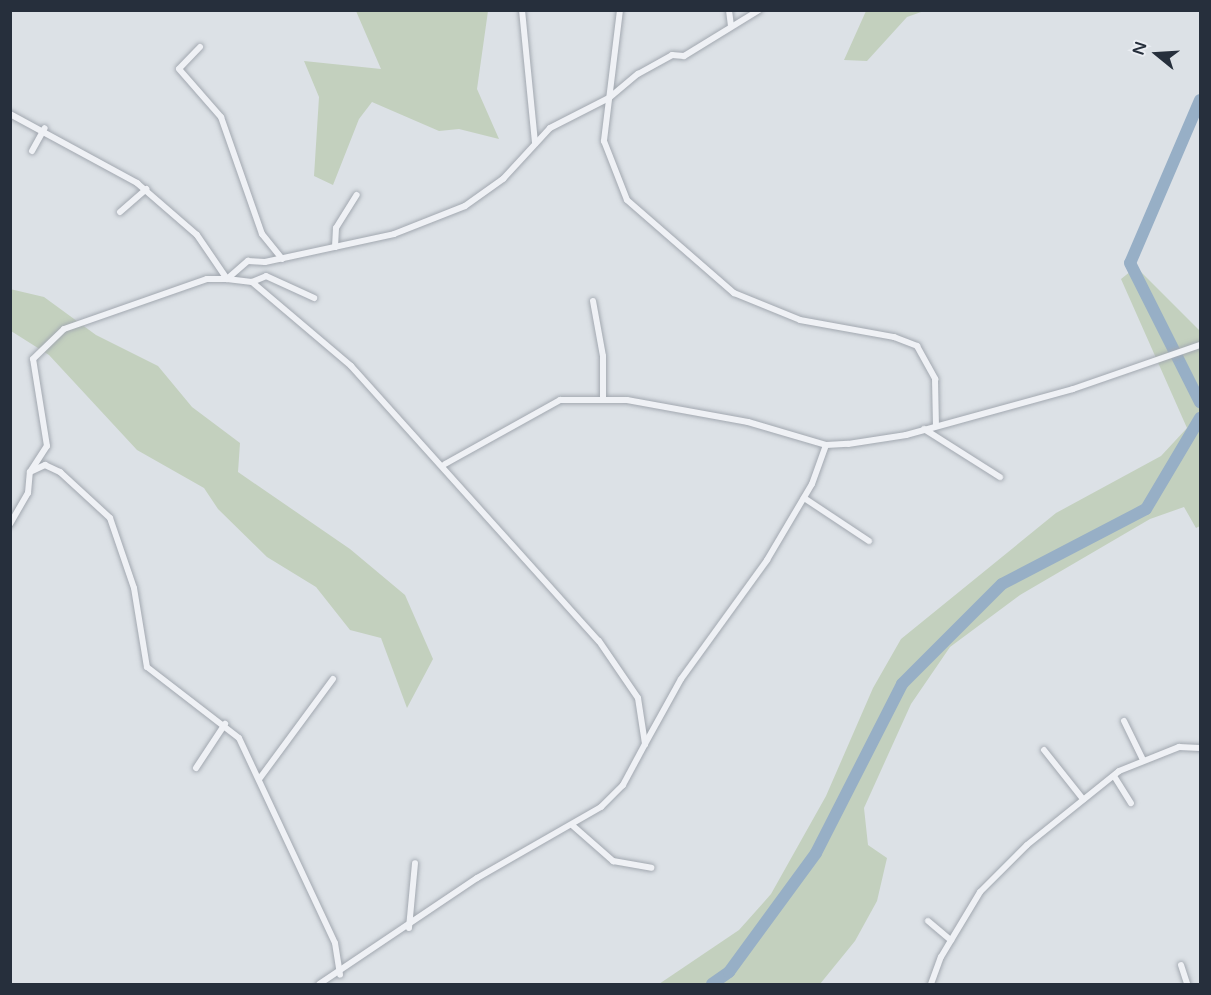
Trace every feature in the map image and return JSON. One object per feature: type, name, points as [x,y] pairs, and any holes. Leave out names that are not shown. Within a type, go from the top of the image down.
[{"type":"street","points":[[522,10],[535,143]]},
{"type":"street","points":[[620,10],[605,149],[632,206],[734,293],[800,320],[917,346],[937,387],[936,425]]},
{"type":"street","points":[[729,10],[731,26]]},
{"type":"street","points":[[227,279],[248,261],[282,259],[400,233],[465,206],[503,179],[535,143],[563,120],[609,98],[638,74],[672,55],[684,56],[759,10]]},
{"type":"street","points":[[200,46],[179,69],[221,117],[262,234],[282,259]]},
{"type":"street","points":[[10,114],[45,128],[146,189],[197,235],[227,279]]},
{"type":"street","points":[[32,151],[45,128]]},
{"type":"street","points":[[120,212],[146,189]]},
{"type":"street","points":[[335,247],[336,228],[357,195]]},
{"type":"street","points":[[10,524],[28,493],[30,472],[47,446],[33,359],[72,326],[207,279],[252,282],[266,276],[314,298]]},
{"type":"street","points":[[252,282],[351,366],[445,464],[624,671],[642,709],[645,744]]},
{"type":"street","points":[[593,301],[603,356],[603,399]]},
{"type":"street","points":[[445,464],[554,403],[603,399],[748,423],[826,446],[924,429],[1122,374],[1200,345]]},
{"type":"street","points":[[924,429],[1000,477]]},
{"type":"street","points":[[319,984],[340,975],[477,878],[572,825],[623,785],[681,679],[735,609],[804,498],[826,446]]},
{"type":"street","points":[[30,472],[45,465],[60,472],[103,509],[125,549],[149,671],[225,724],[239,738],[260,778],[336,943],[340,975]]},
{"type":"street","points":[[804,498],[869,541]]},
{"type":"street","points":[[260,778],[333,679]]},
{"type":"street","points":[[1124,721],[1143,760]]},
{"type":"street","points":[[196,768],[225,724]]},
{"type":"street","points":[[931,984],[951,940],[998,872],[1083,799],[1114,776],[1143,760],[1179,747],[1200,748]]},
{"type":"street","points":[[1044,750],[1083,799]]},
{"type":"street","points":[[1114,776],[1131,803]]},
{"type":"street","points":[[572,825],[613,861],[651,868]]},
{"type":"street","points":[[409,928],[415,862]]},
{"type":"street","points":[[928,921],[951,940]]},
{"type":"street","points":[[1181,965],[1187,984]]},
{"type":"green space","points":[[866,10],[924,11],[907,17],[867,61],[844,60]]},
{"type":"green space","points":[[356,11],[488,11],[477,89],[499,139],[459,129],[439,131],[372,102],[359,119],[333,185],[314,176],[319,97],[304,61],[381,69]]},
{"type":"green space","points":[[1136,267],[1200,331],[1200,526],[1196,528],[1184,507],[1150,519],[1020,595],[950,647],[911,704],[864,808],[868,845],[887,858],[877,901],[855,941],[820,984],[659,984],[739,930],[771,894],[826,796],[873,688],[901,639],[1056,513],[1161,456],[1187,428],[1121,279]]},
{"type":"green space","points":[[10,289],[44,297],[96,335],[158,366],[192,407],[240,443],[238,472],[350,549],[405,595],[433,659],[407,708],[381,638],[350,630],[316,587],[267,557],[218,509],[204,488],[137,450],[49,355],[11,331]]},
{"type":"waterway","points":[[1200,100],[1130,263],[1200,402]]},
{"type":"waterway","points":[[712,984],[729,972],[816,853],[902,684],[1002,584],[1146,509],[1200,418]]}]
